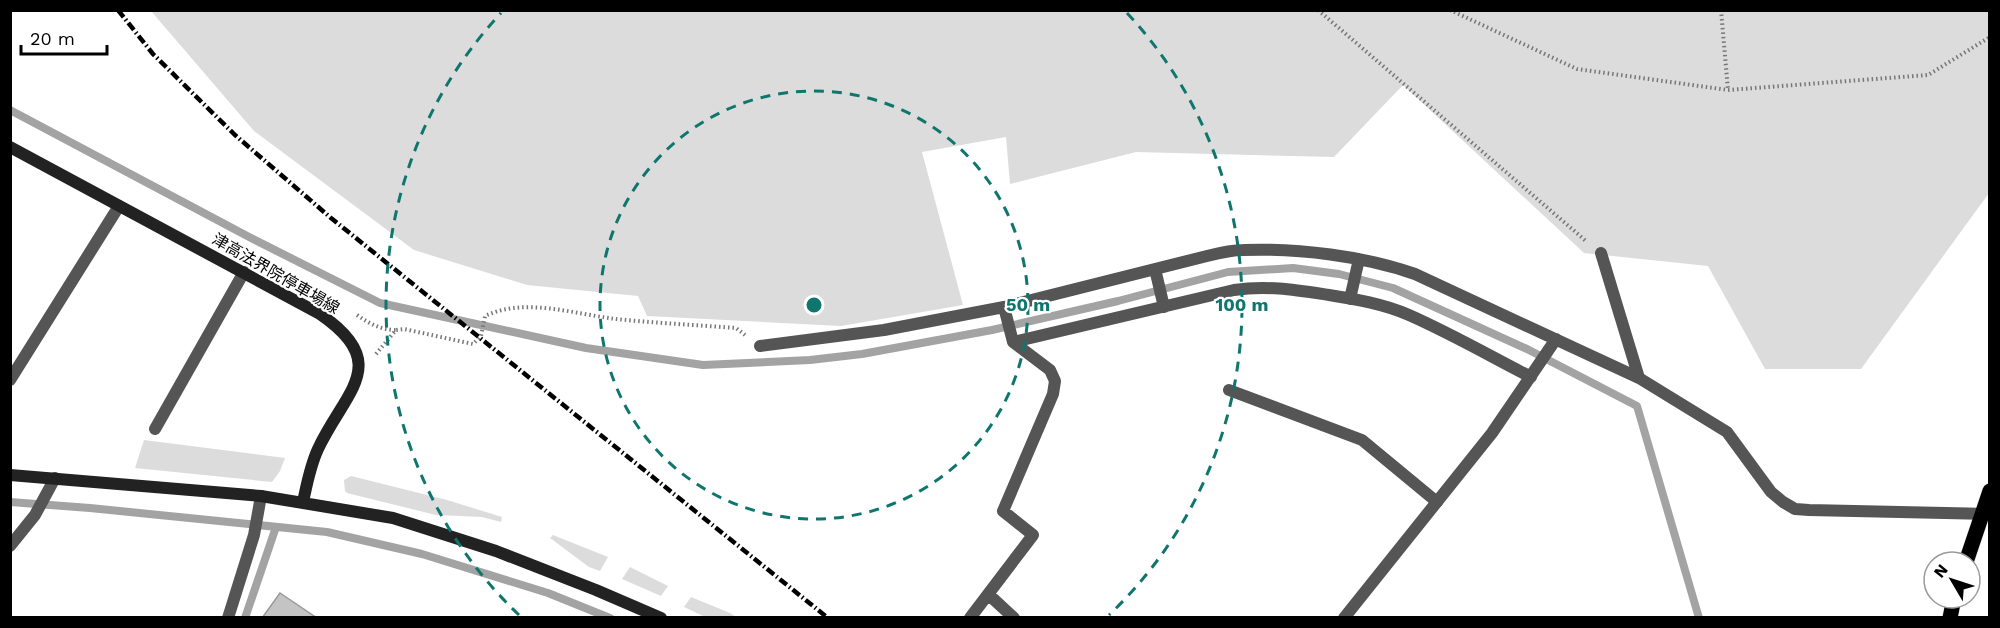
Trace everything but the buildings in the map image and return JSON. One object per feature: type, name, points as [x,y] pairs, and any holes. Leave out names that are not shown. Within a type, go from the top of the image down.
[{"type":"main road","name":"津高法界院停車場線","points":[[10,147],[320,314],[349,338],[357,352],[359,368]]},
{"type":"main road","points":[[303,502],[311,464],[357,382],[359,368]]},
{"type":"main road","points":[[10,475],[261,496],[393,518],[484,547],[661,618]]},
{"type":"main road","points":[[1971,550],[1986,514],[1989,491]]},
{"type":"street","points":[[10,380],[119,206]]},
{"type":"street","points":[[760,346],[884,330],[1005,309],[1155,271],[1207,255],[1241,250],[1277,250],[1391,265],[1416,274],[1554,343],[1639,378],[1726,432],[1771,492],[1795,509],[1986,514]]},
{"type":"street","points":[[1600,253],[1639,378]]},
{"type":"street","points":[[1350,296],[1358,262]]},
{"type":"street","points":[[1155,271],[1164,306]]},
{"type":"street","points":[[155,429],[244,272]]},
{"type":"street","points":[[1012,340],[1234,290],[1277,287],[1350,296],[1408,314],[1533,374]]},
{"type":"street","points":[[970,618],[1033,535],[1003,511],[1053,394],[1055,381],[1050,370],[1012,340],[1005,309]]},
{"type":"street","points":[[1344,618],[1492,433],[1554,343]]},
{"type":"street","points":[[1229,390],[1362,440],[1437,502]]},
{"type":"street","points":[[10,546],[35,515],[55,478]]},
{"type":"street","points":[[228,618],[254,535],[261,496]]},
{"type":"street","points":[[988,594],[1014,618]]},
{"type":"path","points":[[1318,10],[1600,253]]},
{"type":"path","points":[[1450,10],[1577,69],[1728,90],[1928,75],[1989,38]]},
{"type":"path","points":[[1721,10],[1728,90]]},
{"type":"path","points":[[359,368],[383,348],[396,330],[404,329],[473,344],[481,336],[485,316],[530,306],[617,319],[736,328],[760,346]]},
{"type":"shaded area","points":[[151,11],[1989,11],[1989,193],[1861,369],[1765,369],[1708,266],[1584,253],[1403,85],[1334,157],[1136,152],[1010,184],[1006,137],[922,152],[963,305],[841,326],[647,316],[638,296],[527,285],[414,250],[254,131]]},
{"type":"shaded area","points":[[144,440],[285,458],[272,482],[135,468]]},
{"type":"shaded area","points":[[351,476],[447,500],[502,517],[501,522],[482,517],[436,515],[347,493],[344,480]]},
{"type":"shaded area","points":[[553,535],[608,557],[600,571],[589,567],[550,538]]},
{"type":"shaded area","points":[[630,567],[668,586],[661,596],[622,579]]},
{"type":"shaded area","points":[[691,597],[736,617],[705,617],[684,607]]},
{"type":"waterway","points":[[10,110],[251,238],[380,303],[586,348],[703,365],[810,360],[862,354],[992,330],[1118,301],[1228,272],[1293,268],[1339,274],[1393,288],[1527,349],[1637,406],[1699,618]]},
{"type":"waterway","points":[[10,502],[327,532],[422,554],[548,593],[610,618]]},
{"type":"waterway","points":[[245,618],[276,527]]},
{"type":"railway","points":[[118,10],[153,54],[235,135],[331,218],[828,618]]}]
